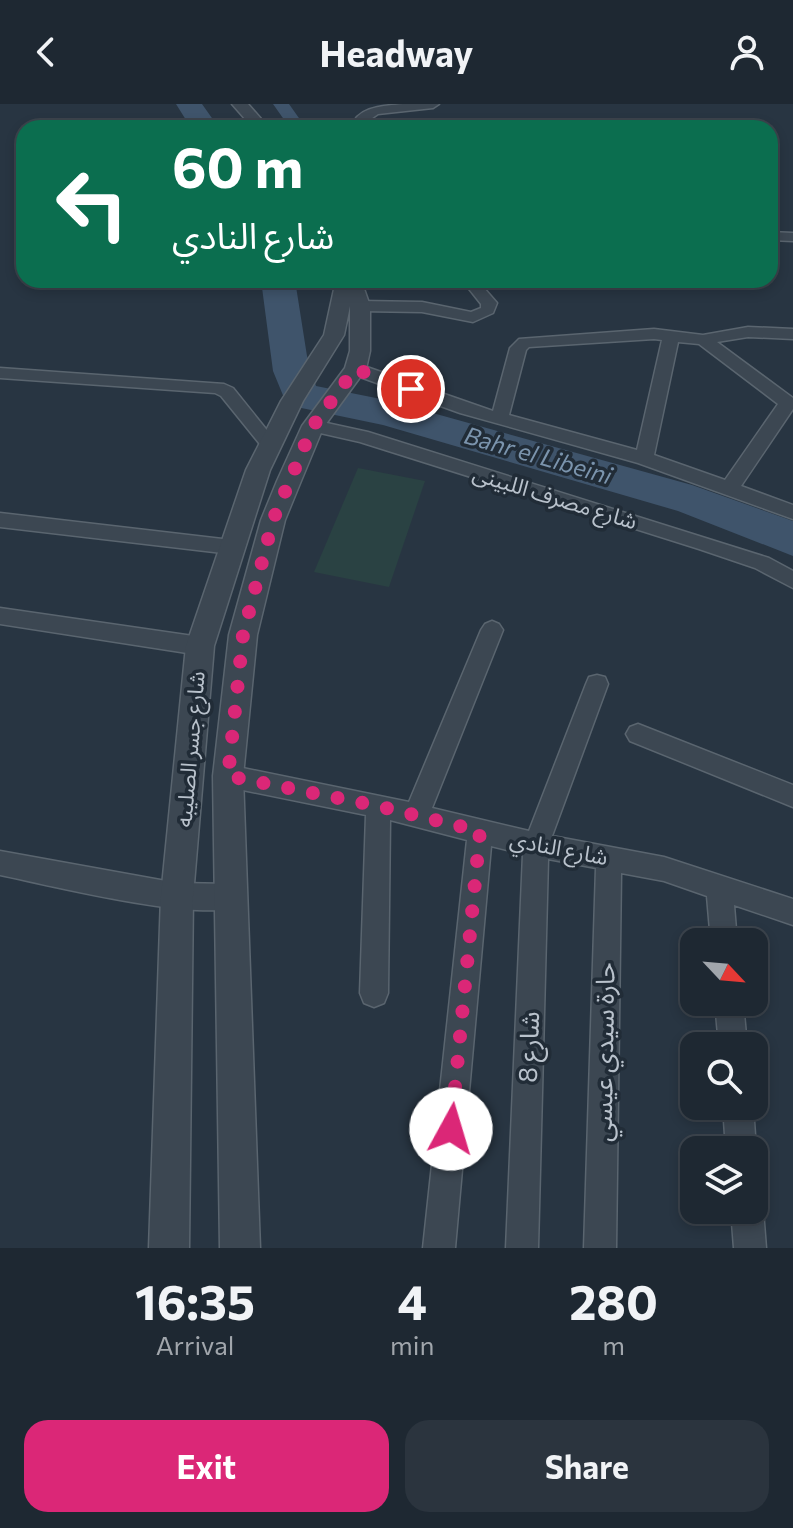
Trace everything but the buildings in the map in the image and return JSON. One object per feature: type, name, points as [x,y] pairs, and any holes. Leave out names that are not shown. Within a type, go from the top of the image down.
[{"type":"street","points":[[240,104],[254,120]]},
{"type":"street","points":[[361,120],[375,111],[433,104]]},
{"type":"street","name":"شارع جسر الصليبه","points":[[169,1248],[177,896],[200,646],[231,547],[273,439],[292,401],[334,335],[347,288]]},
{"type":"street","name":"شارع جسر الصليبه","points":[[240,1248],[228,776],[243,635],[273,520],[315,424],[351,376],[360,351],[360,306],[352,288]]},
{"type":"street","points":[[360,306],[422,307],[473,317],[488,310],[489,303],[476,288]]},
{"type":"street","points":[[500,418],[518,348],[525,342],[639,334],[703,340],[757,332],[793,334]]},
{"type":"street","points":[[644,458],[671,335]]},
{"type":"street","points":[[703,340],[788,403],[730,487]]},
{"type":"street","points":[[0,373],[218,388],[227,392],[273,439]]},
{"type":"street","points":[[351,376],[644,458],[793,512]]},
{"type":"street","name":"شارع مصرف اللبينى","points":[[315,424],[706,544],[762,563],[793,580]]},
{"type":"street","points":[[0,520],[231,547]]},
{"type":"street","points":[[0,616],[200,646]]},
{"type":"street","points":[[416,816],[492,630]]},
{"type":"street","name":"شارع 8","points":[[522,1248],[536,845],[597,684]]},
{"type":"street","points":[[638,734],[793,796]]},
{"type":"street","name":"شارع النادي","points":[[228,776],[378,806],[536,845],[609,857],[719,885],[793,912]]},
{"type":"street","points":[[374,993],[378,806]]},
{"type":"street","points":[[439,1248],[480,831]]},
{"type":"street","name":"حارة سيدي عيسي","points":[[600,1248],[609,857]]},
{"type":"street","points":[[0,863],[177,896],[231,897]]},
{"type":"street","points":[[719,885],[723,928]]},
{"type":"street","points":[[748,1224],[750,1248]]},
{"type":"green space","points":[[358,468],[425,481],[389,587],[314,572]]},
{"type":"waterway","name":"Bahr el Libeini","points":[[189,104],[200,120]]},
{"type":"waterway","points":[[281,104],[292,120]]},
{"type":"waterway","name":"Bahr el Libeini","points":[[279,288],[288,356],[301,396],[386,413],[692,500],[793,539]]},
{"type":"waterway","points":[[386,413],[394,397]]},
{"type":"route","points":[[411,389],[355,369],[313,426],[273,520],[243,635],[228,776],[378,806],[480,831],[451,1129]]}]
